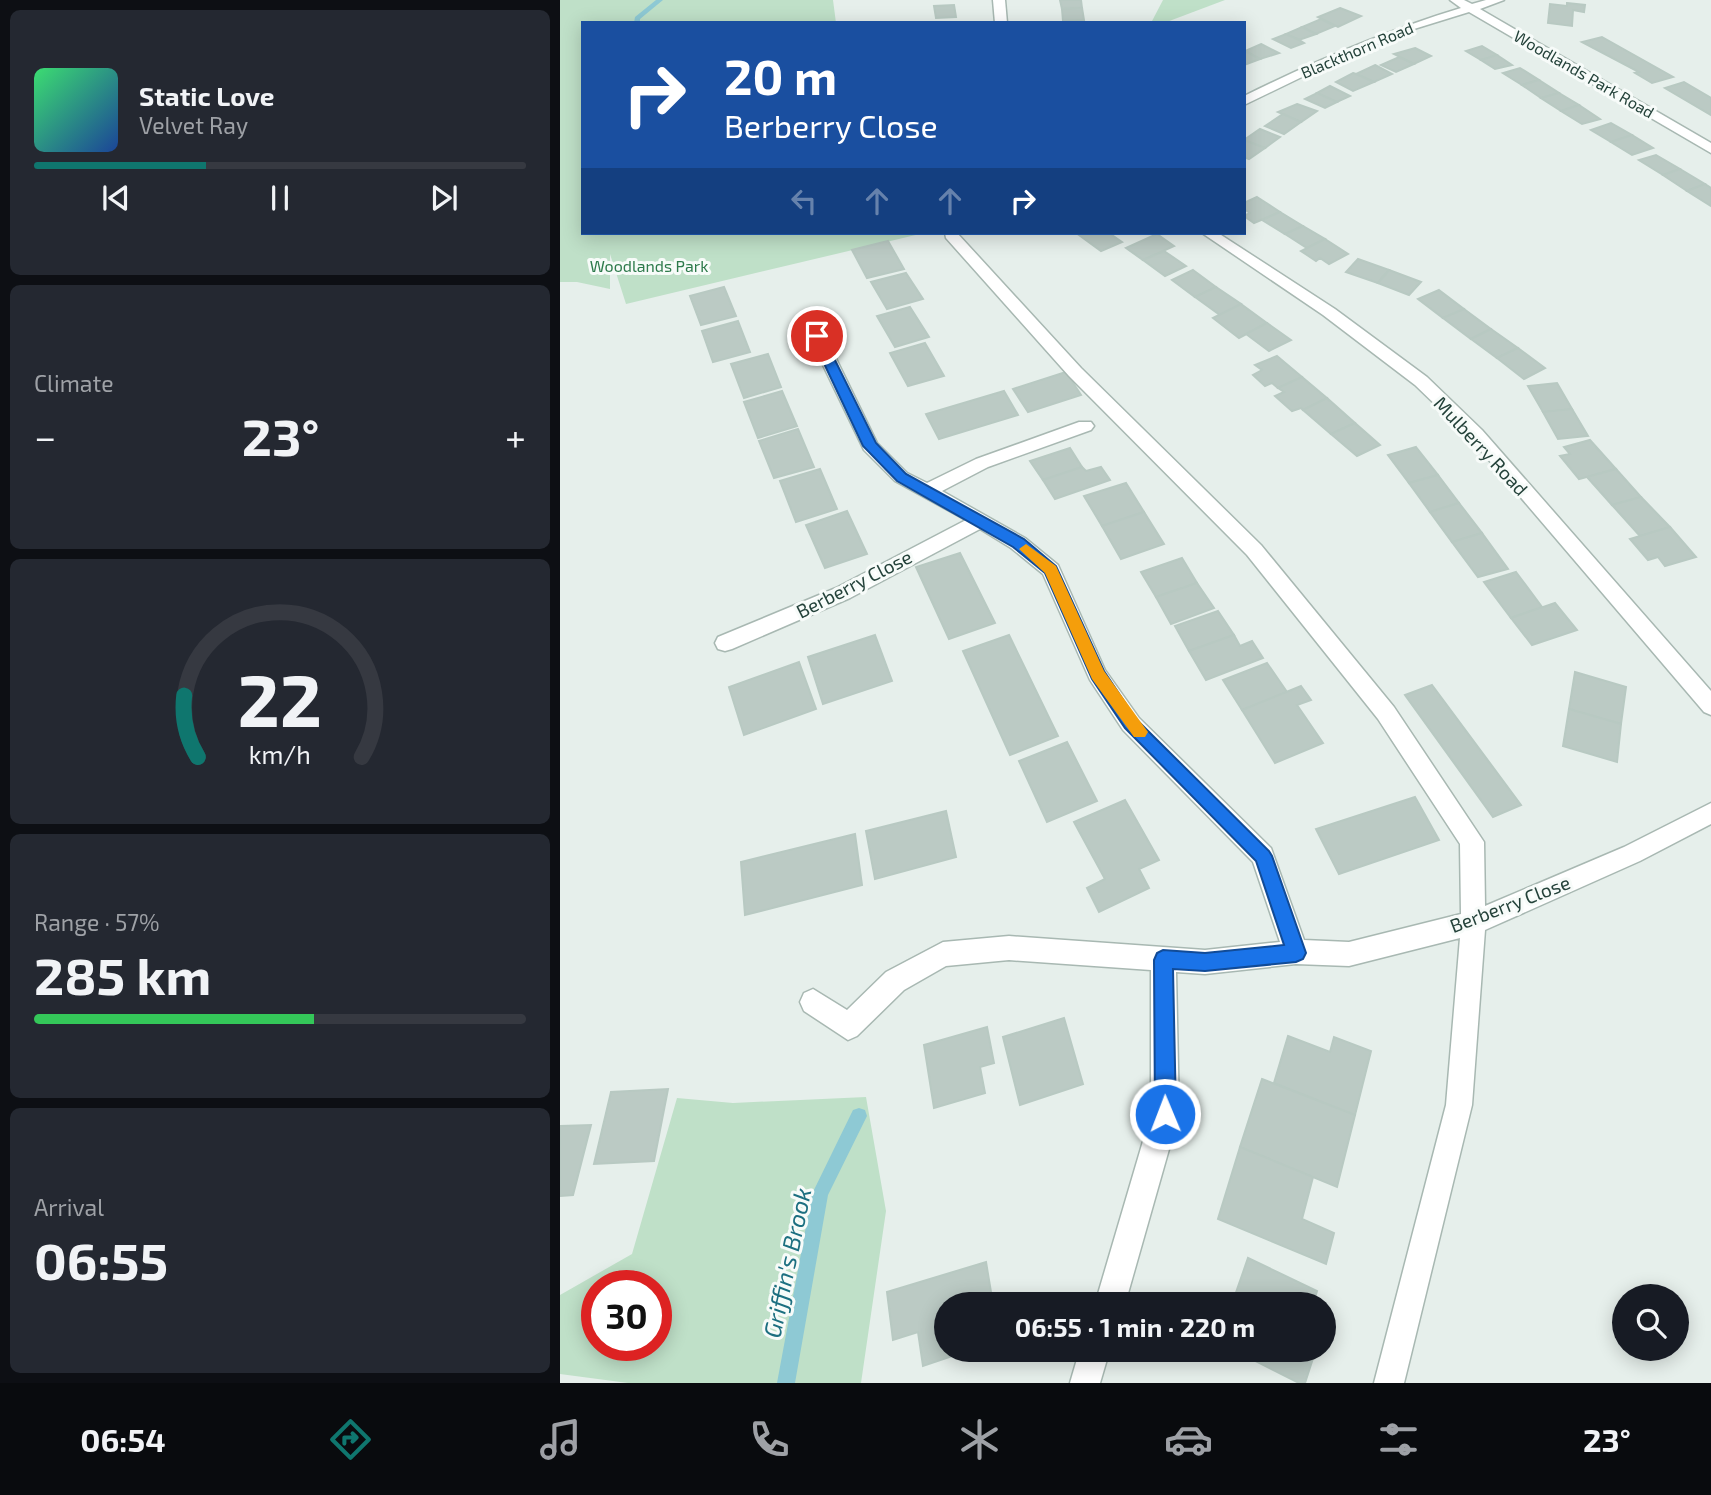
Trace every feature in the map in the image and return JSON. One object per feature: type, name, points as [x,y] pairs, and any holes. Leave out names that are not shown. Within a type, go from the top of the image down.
[{"type":"street","points":[[999,0],[1001,21]]},
{"type":"street","name":"Woodlands Park Road","points":[[1456,0],[1711,149]]},
{"type":"street","name":"Blackthorn Road","points":[[1246,100],[1333,57],[1410,27],[1498,0]]},
{"type":"street","points":[[951,235],[1076,372],[1254,550],[1386,713],[1472,842],[1473,923],[1459,1105],[1389,1383]]},
{"type":"street","name":"Mulberry Road","points":[[1212,235],[1329,312],[1421,381],[1476,434],[1711,706]]},
{"type":"street","points":[[817,336],[870,446],[901,477],[981,520],[1018,543],[1051,570],[1097,674],[1131,724],[1263,856],[1296,953]]},
{"type":"street","points":[[927,491],[982,463],[1085,426]]},
{"type":"street","name":"Berberry Close","points":[[725,643],[843,593],[981,520]]},
{"type":"street","name":"Berberry Close","points":[[813,1002],[848,1027],[895,981],[943,954],[1009,948],[1205,962],[1296,953],[1349,954],[1473,923],[1632,854],[1711,813]]},
{"type":"street","points":[[1113,1292],[1165,1114],[1163,960]]},
{"type":"street","points":[[1084,1383],[1091,1362]]},
{"type":"green space","name":"Woodlands Park","points":[[560,0],[833,0],[836,21],[581,21],[581,235],[916,235],[626,304],[610,254],[610,289],[577,282],[560,282]]},
{"type":"green space","points":[[1163,0],[1225,0],[1169,21],[1152,21]]},
{"type":"green space","points":[[866,1097],[886,1211],[861,1383],[628,1383],[560,1374],[560,1295],[581,1283],[581,1361],[672,1361],[672,1270],[604,1270],[632,1254],[677,1098],[733,1103]]},
{"type":"building","points":[[1060,0],[1081,0],[1082,8],[1062,9]]},
{"type":"building","points":[[1567,3],[1585,5],[1584,12],[1573,10],[1572,26],[1548,23],[1550,4],[1567,6]]},
{"type":"building","points":[[954,5],[956,17],[936,18],[934,6]]},
{"type":"building","points":[[1082,8],[1084,20],[1063,21],[1062,9]]},
{"type":"building","points":[[1340,8],[1361,16],[1338,27],[1318,17]]},
{"type":"building","points":[[1321,19],[1335,26],[1316,34],[1302,27]]},
{"type":"building","points":[[1302,27],[1316,34],[1299,40],[1286,34]]},
{"type":"building","points":[[1286,34],[1304,43],[1291,48],[1273,39]]},
{"type":"building","points":[[1602,37],[1673,77],[1652,83],[1635,73],[1639,72],[1582,42]]},
{"type":"building","points":[[1261,44],[1279,53],[1260,59],[1246,51]]},
{"type":"building","points":[[1482,46],[1497,55],[1481,60],[1466,51]]},
{"type":"building","points":[[1415,48],[1431,56],[1414,64],[1394,54]]},
{"type":"building","points":[[1246,52],[1260,59],[1246,64]]},
{"type":"building","points":[[1497,55],[1512,65],[1495,69],[1481,60]]},
{"type":"building","points":[[1399,57],[1414,64],[1396,72],[1381,65]]},
{"type":"building","points":[[1375,65],[1392,74],[1374,82],[1356,74]]},
{"type":"building","points":[[1520,68],[1539,80],[1522,85],[1503,73]]},
{"type":"building","points":[[1353,73],[1374,82],[1353,91],[1336,82]]},
{"type":"building","points":[[1539,80],[1559,93],[1541,98],[1522,85]]},
{"type":"building","points":[[1684,82],[1711,98],[1711,115],[1665,88]]},
{"type":"building","points":[[1330,86],[1350,96],[1337,102],[1317,93]]},
{"type":"building","points":[[1317,93],[1337,102],[1325,108],[1305,99]]},
{"type":"building","points":[[1559,93],[1579,105],[1561,111],[1541,98]]},
{"type":"building","points":[[1297,104],[1317,111],[1301,122],[1278,112]]},
{"type":"building","points":[[1579,105],[1600,119],[1582,124],[1561,111]]},
{"type":"building","points":[[1283,114],[1301,122],[1284,134],[1265,126]]},
{"type":"building","points":[[1611,123],[1632,135],[1611,142],[1591,130]]},
{"type":"building","points":[[1260,129],[1280,137],[1265,148],[1246,139]]},
{"type":"building","points":[[1632,135],[1653,148],[1632,155],[1611,142]]},
{"type":"building","points":[[1246,141],[1265,148],[1249,159],[1246,158]]},
{"type":"building","points":[[1656,155],[1680,169],[1663,175],[1639,160]]},
{"type":"building","points":[[1680,169],[1705,184],[1687,191],[1663,175]]},
{"type":"building","points":[[1705,184],[1711,188],[1711,206],[1687,191]]},
{"type":"building","points":[[1257,197],[1280,212],[1254,223],[1246,217],[1250,213],[1246,210],[1246,202]]},
{"type":"building","points":[[1280,212],[1303,226],[1285,234],[1262,220]]},
{"type":"building","points":[[1303,226],[1325,239],[1307,248],[1285,234]]},
{"type":"building","points":[[1079,235],[1112,235],[1122,242],[1101,251]]},
{"type":"building","points":[[1155,235],[1174,246],[1143,260],[1126,248]]},
{"type":"building","points":[[1325,239],[1348,254],[1329,264],[1320,258],[1316,261],[1301,251]]},
{"type":"building","points":[[888,241],[904,269],[867,278],[852,250]]},
{"type":"building","points":[[1164,251],[1186,266],[1165,276],[1143,260]]},
{"type":"building","points":[[1358,259],[1389,270],[1378,283],[1346,272]]},
{"type":"building","points":[[1193,270],[1216,287],[1195,297],[1172,280]]},
{"type":"building","points":[[1389,270],[1421,282],[1409,295],[1378,283]]},
{"type":"building","points":[[906,273],[923,299],[887,309],[871,282]]},
{"type":"building","points":[[724,287],[736,316],[701,325],[690,296]]},
{"type":"building","points":[[1216,287],[1241,304],[1220,315],[1195,297]]},
{"type":"building","points":[[1439,290],[1464,309],[1443,318],[1418,299]]},
{"type":"building","points":[[1241,304],[1267,323],[1239,338],[1213,318]]},
{"type":"building","points":[[910,307],[929,337],[895,347],[877,316]]},
{"type":"building","points":[[1464,309],[1491,329],[1471,339],[1443,318]]},
{"type":"building","points":[[738,321],[750,352],[713,362],[702,331]]},
{"type":"building","points":[[1267,323],[1291,340],[1269,351],[1246,334]]},
{"type":"building","points":[[1491,329],[1518,348],[1497,358],[1471,339]]},
{"type":"building","points":[[925,343],[944,376],[908,386],[890,353]]},
{"type":"building","points":[[1518,348],[1545,368],[1524,379],[1497,358]]},
{"type":"building","points":[[768,354],[781,387],[744,398],[731,364]]},
{"type":"building","points":[[1277,356],[1302,377],[1278,388],[1272,383],[1265,386],[1253,375],[1262,370],[1255,365]]},
{"type":"building","points":[[1066,372],[1081,395],[1028,412],[1013,389]]},
{"type":"building","points":[[1302,377],[1327,398],[1303,410],[1301,408],[1292,411],[1275,396],[1284,392],[1278,388]]},
{"type":"building","points":[[1557,383],[1572,409],[1543,412],[1528,386]]},
{"type":"building","points":[[782,391],[797,426],[758,438],[744,402]]},
{"type":"building","points":[[1004,391],[1018,415],[939,439],[926,414]]},
{"type":"building","points":[[1327,398],[1355,423],[1331,434],[1303,410]]},
{"type":"building","points":[[1572,409],[1588,436],[1558,439],[1543,412]]},
{"type":"building","points":[[1355,423],[1380,445],[1357,456],[1331,434]]},
{"type":"building","points":[[798,429],[814,467],[774,478],[759,441]]},
{"type":"building","points":[[1590,440],[1616,469],[1579,479],[1560,456],[1570,454],[1564,447]]},
{"type":"building","points":[[1416,447],[1438,475],[1409,483],[1388,455]]},
{"type":"building","points":[[1070,448],[1082,467],[1043,480],[1030,461]]},
{"type":"building","points":[[1082,467],[1086,471],[1101,467],[1110,480],[1055,499],[1043,480]]},
{"type":"building","points":[[820,469],[837,509],[796,522],[780,481]]},
{"type":"building","points":[[1616,469],[1641,497],[1612,505],[1587,477]]},
{"type":"building","points":[[1438,475],[1459,503],[1430,512],[1409,483]]},
{"type":"building","points":[[1126,483],[1144,512],[1102,526],[1084,496]]},
{"type":"building","points":[[1641,497],[1670,527],[1640,536],[1612,505]]},
{"type":"building","points":[[1459,503],[1482,533],[1452,542],[1430,512]]},
{"type":"building","points":[[847,511],[867,554],[825,568],[806,525]]},
{"type":"building","points":[[1144,512],[1164,544],[1121,559],[1102,526]]},
{"type":"building","points":[[1670,527],[1696,557],[1665,566],[1658,557],[1648,560],[1630,539]]},
{"type":"building","points":[[1482,533],[1508,569],[1478,577],[1452,542]]},
{"type":"building","points":[[960,553],[995,623],[949,639],[916,567]]},
{"type":"building","points":[[1182,558],[1197,583],[1156,597],[1141,572]]},
{"type":"building","points":[[1516,572],[1542,607],[1511,618],[1484,582]]},
{"type":"building","points":[[1197,583],[1214,608],[1171,624],[1156,597]]},
{"type":"building","points":[[1555,603],[1577,630],[1532,645],[1511,618]]},
{"type":"building","points":[[1218,611],[1234,635],[1189,651],[1175,626]]},
{"type":"building","points":[[875,635],[892,681],[823,704],[808,657]]},
{"type":"building","points":[[1009,635],[1058,736],[1010,755],[963,651]]},
{"type":"building","points":[[1234,635],[1240,646],[1252,641],[1263,658],[1206,680],[1189,651]]},
{"type":"building","points":[[799,662],[816,709],[744,735],[729,687]]},
{"type":"building","points":[[1267,663],[1287,692],[1242,710],[1223,680]]},
{"type":"building","points":[[1575,672],[1626,687],[1621,724],[1569,709]]},
{"type":"building","points":[[1432,685],[1521,805],[1493,817],[1405,695]]},
{"type":"building","points":[[1301,686],[1311,700],[1297,705],[1323,743],[1275,763],[1242,710]]},
{"type":"building","points":[[1569,709],[1621,724],[1617,762],[1563,746]]},
{"type":"building","points":[[1067,742],[1097,801],[1047,822],[1019,761]]},
{"type":"building","points":[[1415,797],[1439,840],[1339,874],[1316,829]]},
{"type":"building","points":[[1125,800],[1159,860],[1139,869],[1149,888],[1099,912],[1087,888],[1105,879],[1074,822]]},
{"type":"building","points":[[946,811],[956,857],[875,879],[866,831]]},
{"type":"building","points":[[855,834],[862,885],[745,915],[741,862]]},
{"type":"building","points":[[1064,1018],[1083,1084],[1020,1105],[1003,1037]]},
{"type":"building","points":[[987,1027],[994,1063],[980,1067],[985,1093],[934,1108],[924,1045]]},
{"type":"building","points":[[1288,1036],[1330,1052],[1334,1037],[1371,1051],[1355,1115],[1274,1083]]},
{"type":"building","points":[[1262,1079],[1355,1115],[1337,1187],[1240,1147]]},
{"type":"building","points":[[668,1089],[654,1161],[594,1164],[611,1092]]},
{"type":"building","points":[[591,1125],[573,1195],[560,1196],[560,1126]]},
{"type":"building","points":[[1240,1147],[1313,1177],[1302,1219],[1334,1233],[1326,1264],[1218,1219]]},
{"type":"building","points":[[1248,1258],[1317,1291],[1317,1292],[1236,1292]]},
{"type":"building","points":[[986,1262],[991,1292],[934,1292],[935,1362],[923,1366],[918,1332],[893,1340],[887,1292]]},
{"type":"building","points":[[1258,1362],[1312,1362],[1305,1383],[1299,1383]]},
{"type":"waterway","points":[[637,21],[637,18],[660,0]]},
{"type":"waterway","name":"Griffin's Brook","points":[[786,1383],[820,1194],[859,1116]]},
{"type":"slow traffic","points":[[1026,549],[1051,570],[1097,674],[1139,732]]},
{"type":"route","points":[[817,336],[870,446],[901,477],[981,520],[1018,543],[1051,570],[1097,674],[1131,724],[1263,856],[1296,953],[1205,962],[1163,960],[1165,1114]]}]
